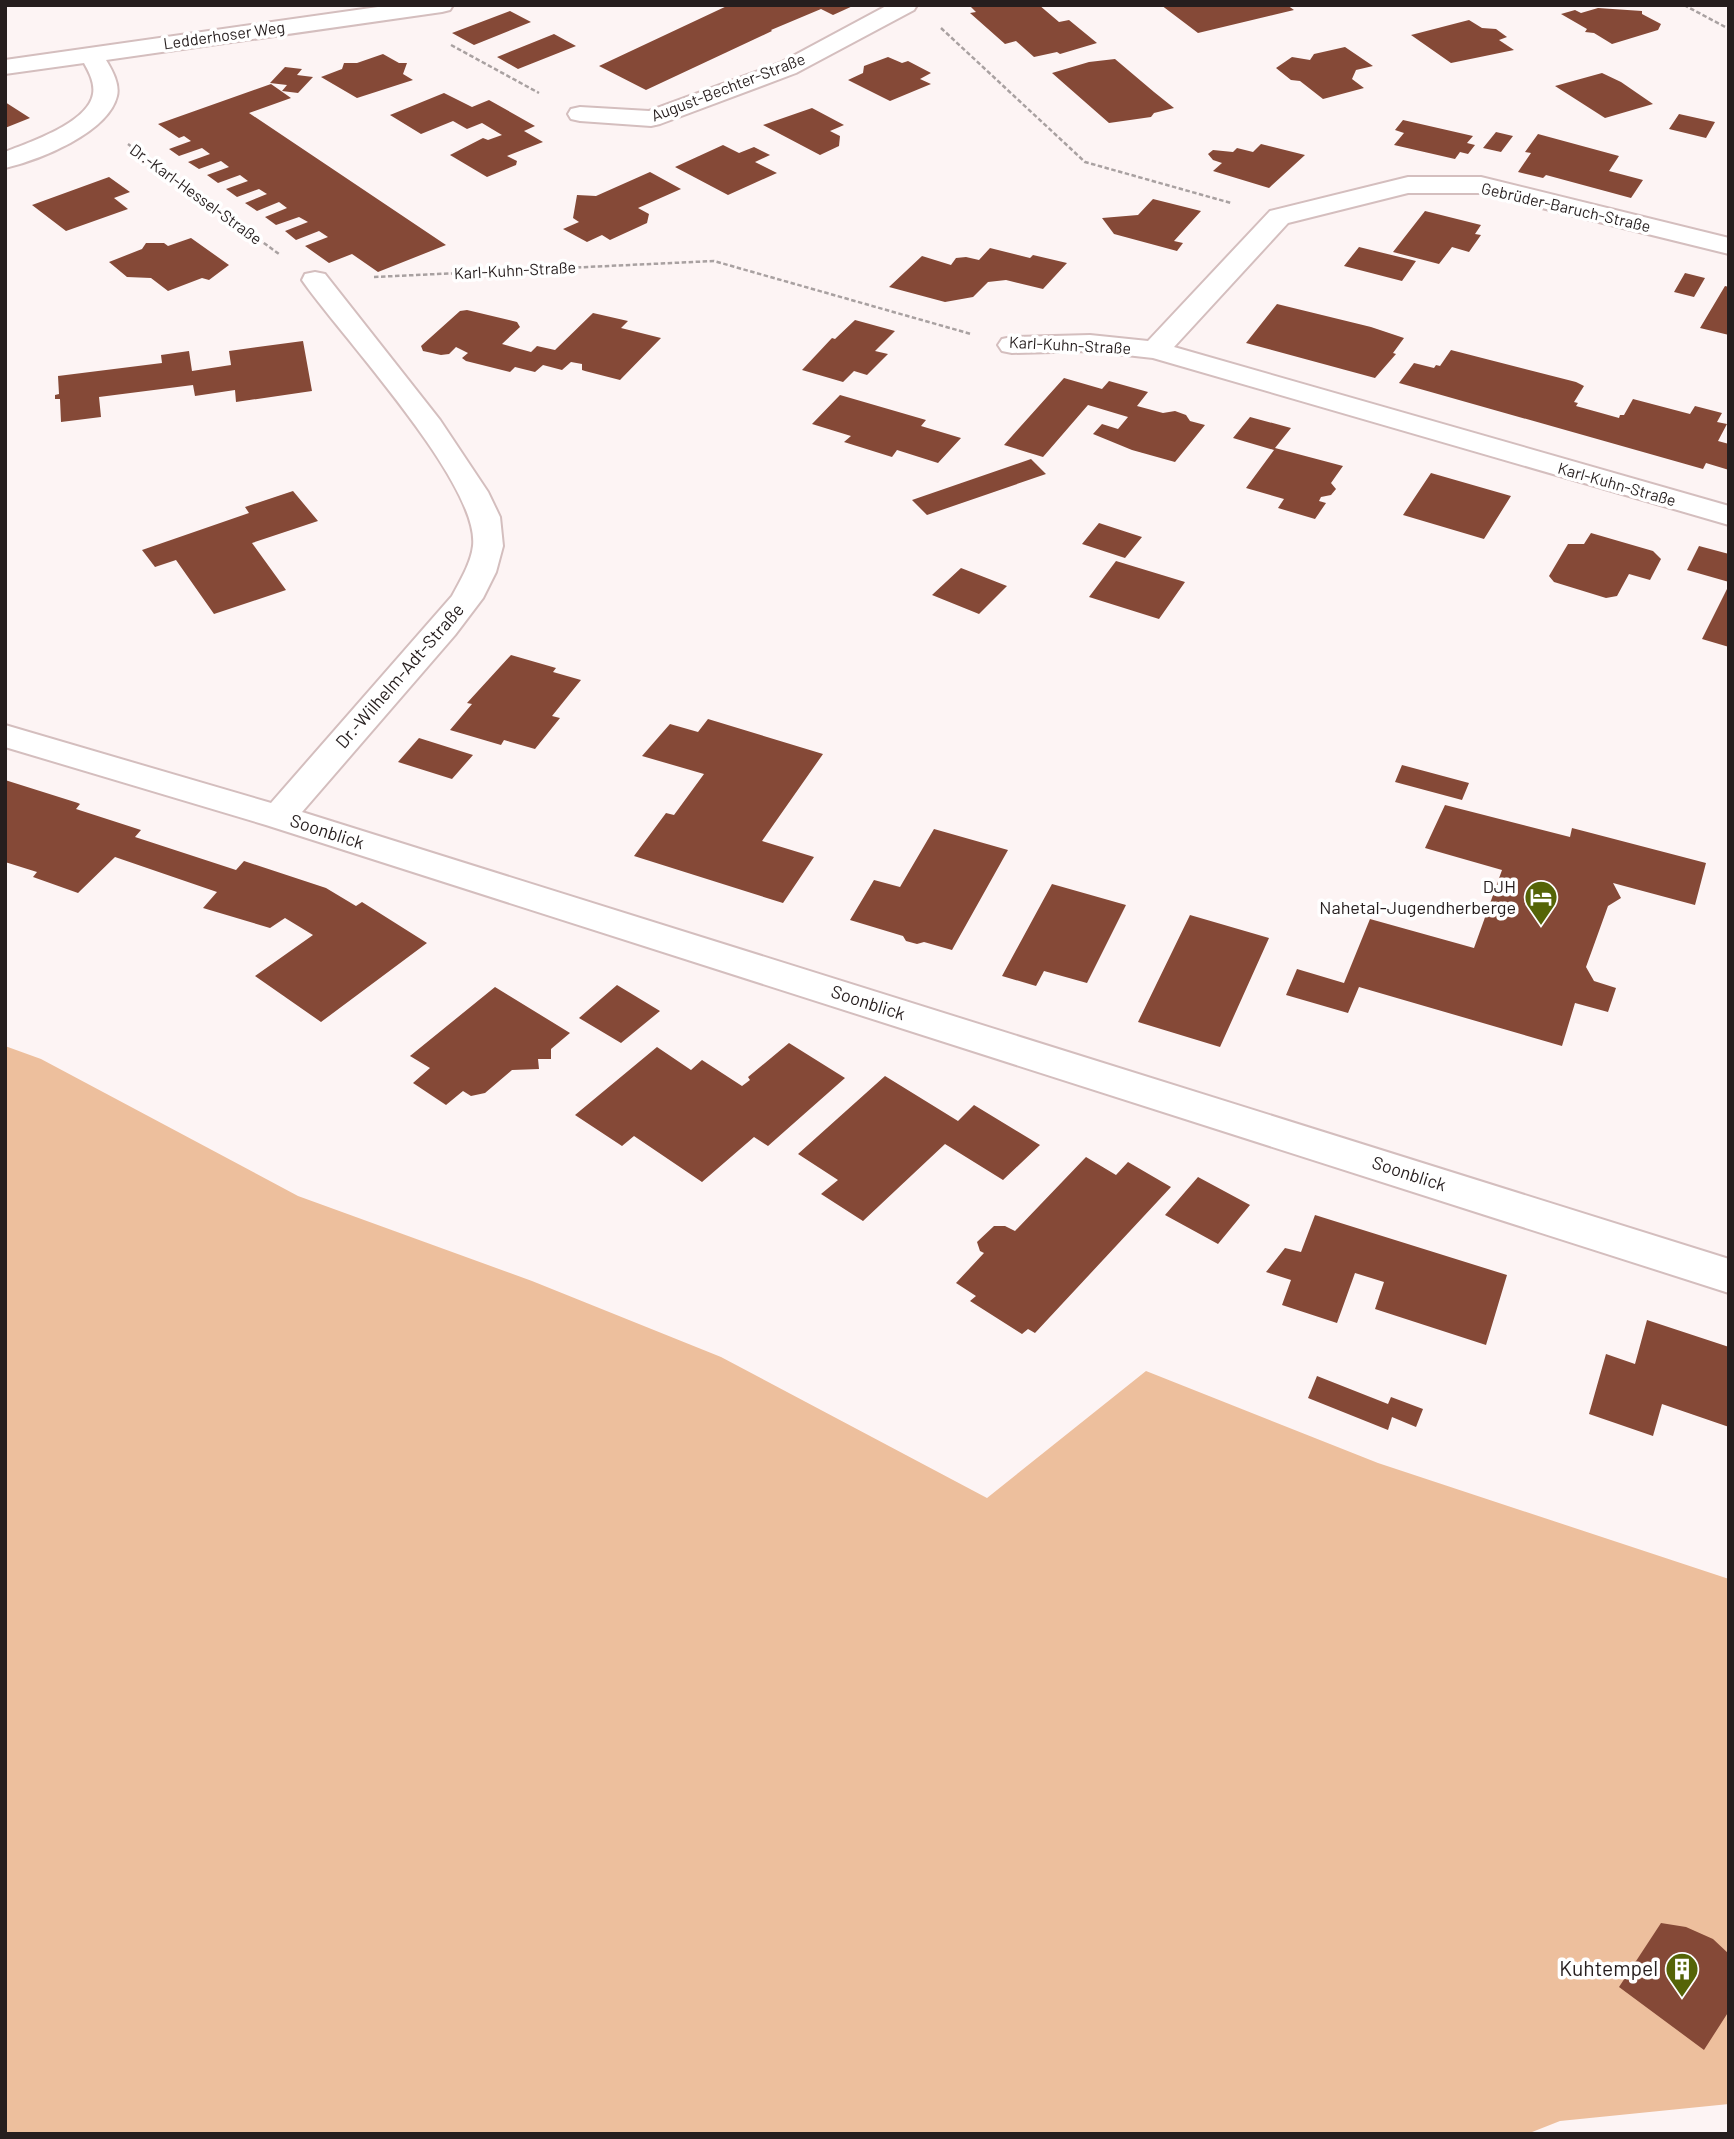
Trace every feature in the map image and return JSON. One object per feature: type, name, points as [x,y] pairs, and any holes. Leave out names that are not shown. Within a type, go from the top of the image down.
[{"type":"street","name":"Ledderhoser Weg","points":[[5,67],[442,5]]},
{"type":"street","name":"August-Bechter-Straße","points":[[580,114],[651,119],[788,68],[906,5]]},
{"type":"street","points":[[5,161],[68,134],[96,113],[105,95],[102,77],[92,54]]},
{"type":"street","name":"Gebrüder-Baruch-Straße","points":[[1279,217],[1408,185],[1480,185],[1729,246]]},
{"type":"street","points":[[1155,350],[1279,217]]},
{"type":"street","name":"Dr.-Wilhelm-Adt-Straße","points":[[278,817],[444,628],[467,598],[480,572],[488,546],[485,517],[473,492],[430,426],[315,281]]},
{"type":"street","name":"Karl-Kuhn-Straße","points":[[1012,345],[1090,343],[1155,350],[1729,516]]},
{"type":"street","name":"Soonblick","points":[[5,736],[278,817],[1729,1276]]},
{"type":"path","points":[[1684,5],[1729,29]]},
{"type":"path","points":[[396,11],[487,67],[580,114]]},
{"type":"path","points":[[935,23],[1085,162],[1279,217]]},
{"type":"path","name":"Dr.-Karl-Hessel-Straße","points":[[68,134],[123,141],[315,281]]},
{"type":"path","name":"Karl-Kuhn-Straße","points":[[315,281],[714,261],[1012,345]]},
{"type":"shaded area","points":[[5,1046],[41,1059],[298,1196],[532,1281],[721,1357],[987,1498],[1146,1371],[1378,1463],[1729,1579],[1729,2104],[1560,2121],[1527,2134],[5,2134]]},
{"type":"building","points":[[729,5],[855,5],[833,15],[821,9],[646,90],[599,66]]},
{"type":"building","points":[[969,5],[1039,5],[1059,22],[1069,20],[1097,43],[1060,54],[1057,52],[1034,57],[1016,41],[1005,44],[970,13],[976,12]]},
{"type":"building","points":[[1161,5],[1287,5],[1294,10],[1198,33]]},
{"type":"building","points":[[1598,8],[1642,11],[1642,14],[1661,24],[1658,30],[1612,44],[1594,33],[1585,32],[1587,29],[1561,14],[1575,10],[1581,13]]},
{"type":"building","points":[[510,11],[531,22],[474,45],[452,33]]},
{"type":"building","points":[[1469,20],[1482,28],[1496,29],[1507,37],[1499,40],[1514,50],[1451,63],[1411,35]]},
{"type":"building","points":[[554,34],[576,46],[518,69],[497,57]]},
{"type":"building","points":[[1345,47],[1373,66],[1356,70],[1352,79],[1364,88],[1323,99],[1300,81],[1291,80],[1276,68],[1292,57],[1310,60],[1314,54]]},
{"type":"building","points":[[383,54],[399,63],[407,63],[403,74],[413,80],[357,98],[321,77],[342,69],[344,63],[357,63]]},
{"type":"building","points":[[888,57],[902,63],[908,61],[931,73],[920,79],[931,84],[890,101],[848,80],[863,73],[864,66]]},
{"type":"building","points":[[1115,59],[1174,108],[1154,113],[1151,117],[1109,123],[1052,73],[1089,62]]},
{"type":"building","points":[[285,67],[302,69],[297,75],[313,77],[298,93],[282,91],[287,85],[270,83]]},
{"type":"building","points":[[1602,73],[1621,82],[1653,104],[1605,118],[1555,86]]},
{"type":"building","points":[[271,84],[291,98],[249,113],[446,245],[378,272],[352,254],[329,263],[305,246],[328,237],[319,231],[296,240],[285,231],[308,222],[299,217],[276,225],[265,217],[287,208],[279,202],[257,211],[245,203],[267,194],[259,189],[237,197],[226,189],[248,181],[240,175],[218,183],[207,175],[229,167],[221,161],[199,169],[188,162],[210,154],[202,148],[179,156],[169,149],[191,141],[184,136],[179,138],[158,124]]},
{"type":"building","points":[[444,93],[472,107],[489,100],[535,126],[524,131],[543,142],[507,156],[517,161],[516,165],[487,177],[450,155],[483,138],[488,140],[502,135],[482,123],[467,129],[453,121],[421,134],[390,115]]},
{"type":"building","points":[[5,102],[30,118],[5,128]]},
{"type":"building","points":[[812,108],[844,125],[830,131],[840,136],[839,146],[820,155],[763,125]]},
{"type":"building","points":[[1679,114],[1715,122],[1706,138],[1669,129]]},
{"type":"building","points":[[1403,120],[1473,136],[1467,143],[1475,145],[1468,154],[1460,152],[1455,159],[1394,145],[1404,133],[1395,130]]},
{"type":"building","points":[[1496,132],[1513,136],[1501,152],[1483,148]]},
{"type":"building","points":[[1538,134],[1619,156],[1609,171],[1643,180],[1631,198],[1546,175],[1543,178],[1518,172],[1531,153],[1525,152]]},
{"type":"building","points":[[1261,144],[1305,155],[1269,188],[1213,171],[1222,163],[1213,160],[1208,154],[1213,150],[1233,152],[1237,148],[1253,152]]},
{"type":"building","points":[[723,145],[739,153],[754,147],[770,155],[755,162],[777,173],[728,195],[675,167]]},
{"type":"building","points":[[650,172],[681,189],[638,208],[649,214],[647,223],[610,240],[602,235],[587,242],[563,229],[579,222],[573,218],[577,195],[596,196]]},
{"type":"building","points":[[109,177],[130,192],[114,198],[128,209],[66,231],[32,205]]},
{"type":"building","points":[[1153,199],[1201,211],[1174,241],[1183,243],[1177,251],[1114,234],[1102,218],[1138,215]]},
{"type":"building","points":[[1425,211],[1481,225],[1475,234],[1481,235],[1469,252],[1452,247],[1439,264],[1393,252]]},
{"type":"building","points":[[191,238],[229,265],[209,280],[202,278],[168,291],[151,278],[127,277],[109,262],[142,249],[146,243],[164,243],[168,246]]},
{"type":"building","points":[[1359,247],[1416,261],[1402,281],[1344,266]]},
{"type":"building","points":[[990,248],[1030,258],[1033,255],[1067,263],[1043,289],[1006,280],[988,282],[973,297],[945,302],[889,287],[922,256],[951,265],[956,258],[979,260]]},
{"type":"building","points":[[1685,273],[1705,278],[1694,297],[1674,292]]},
{"type":"building","points":[[1725,286],[1729,287],[1729,335],[1700,328]]},
{"type":"building","points":[[1277,304],[1404,338],[1393,353],[1396,354],[1375,378],[1246,343]]},
{"type":"building","points":[[467,310],[517,322],[520,327],[502,344],[531,352],[537,346],[555,350],[593,313],[628,321],[621,328],[661,338],[620,380],[582,370],[582,364],[571,362],[562,370],[543,365],[535,372],[515,367],[510,372],[466,361],[462,358],[468,353],[456,347],[449,354],[441,355],[423,351],[421,346],[460,311]]},
{"type":"building","points":[[855,320],[895,331],[875,351],[888,354],[867,375],[854,371],[843,382],[802,370],[832,338],[835,339]]},
{"type":"building","points":[[303,341],[312,391],[236,402],[235,390],[195,396],[193,385],[99,397],[101,417],[61,422],[60,399],[55,399],[55,395],[59,394],[58,376],[162,363],[161,355],[189,351],[192,371],[231,365],[229,351]]},
{"type":"building","points":[[1451,350],[1576,382],[1584,386],[1574,402],[1578,403],[1576,406],[1619,418],[1624,415],[1633,399],[1690,414],[1695,406],[1722,413],[1717,422],[1727,424],[1718,441],[1729,444],[1729,470],[1706,463],[1703,469],[1399,383],[1414,363],[1434,368],[1436,365],[1440,366]]},
{"type":"building","points":[[1064,378],[1102,389],[1109,381],[1148,392],[1137,406],[1163,413],[1175,411],[1186,415],[1190,421],[1205,425],[1175,462],[1132,450],[1093,434],[1102,424],[1118,429],[1128,417],[1088,405],[1043,457],[1004,445]]},
{"type":"building","points":[[840,395],[926,420],[921,426],[961,438],[938,463],[897,450],[892,457],[844,442],[851,436],[812,424]]},
{"type":"building","points":[[1250,417],[1291,428],[1275,448],[1343,466],[1331,483],[1336,489],[1331,495],[1321,497],[1319,501],[1326,503],[1315,519],[1278,508],[1284,499],[1246,488],[1274,450],[1233,438]]},
{"type":"building","points":[[1031,459],[1046,474],[927,515],[912,500]]},
{"type":"building","points":[[1431,473],[1511,496],[1484,539],[1403,515]]},
{"type":"building","points":[[293,491],[318,521],[252,543],[286,590],[214,614],[176,560],[155,567],[142,550],[249,513],[245,507]]},
{"type":"building","points":[[1099,523],[1142,537],[1125,558],[1082,544]]},
{"type":"building","points":[[1591,533],[1653,551],[1661,559],[1650,580],[1629,574],[1617,596],[1606,598],[1554,582],[1549,576],[1568,544],[1584,544]]},
{"type":"building","points":[[1699,546],[1729,554],[1729,582],[1687,570]]},
{"type":"building","points":[[1116,561],[1185,582],[1159,619],[1089,597]]},
{"type":"building","points":[[961,568],[1007,586],[979,614],[932,595]]},
{"type":"building","points":[[1729,585],[1729,647],[1702,639]]},
{"type":"building","points":[[511,655],[556,668],[553,672],[581,680],[552,716],[560,718],[535,749],[504,740],[501,745],[450,730],[472,704],[467,703]]},
{"type":"building","points":[[708,719],[823,754],[762,841],[814,857],[783,903],[634,856],[666,813],[674,815],[704,774],[642,756],[670,724],[698,732]]},
{"type":"building","points":[[419,738],[473,755],[452,779],[398,762]]},
{"type":"building","points":[[1402,765],[1469,783],[1462,800],[1395,782]]},
{"type":"building","points":[[5,780],[78,803],[80,804],[76,809],[141,830],[135,837],[236,870],[244,861],[326,888],[356,906],[362,902],[427,943],[321,1022],[255,976],[313,935],[285,918],[270,928],[203,908],[217,892],[115,857],[78,893],[33,877],[37,872],[5,862]]},
{"type":"building","name":"DJH Nahetal-Jugendherberge","points":[[1445,805],[1570,837],[1572,828],[1706,863],[1695,905],[1613,883],[1621,898],[1608,906],[1586,967],[1594,981],[1616,988],[1608,1012],[1575,1003],[1562,1046],[1359,987],[1348,1013],[1286,995],[1297,969],[1344,983],[1370,919],[1474,948],[1502,870],[1425,848]]},
{"type":"building","points":[[934,829],[1008,850],[952,950],[924,942],[917,944],[906,941],[903,936],[850,920],[874,880],[900,887]]},
{"type":"building","points":[[1052,884],[1126,905],[1087,983],[1044,971],[1036,986],[1002,976]]},
{"type":"building","points":[[1190,915],[1269,938],[1220,1047],[1138,1022]]},
{"type":"building","points":[[617,985],[660,1011],[621,1043],[579,1018]]},
{"type":"building","points":[[495,987],[570,1033],[551,1049],[551,1059],[538,1059],[539,1069],[512,1070],[485,1093],[471,1096],[463,1091],[446,1105],[413,1083],[430,1068],[410,1056]]},
{"type":"building","points":[[789,1043],[845,1078],[768,1146],[754,1137],[702,1182],[634,1136],[622,1146],[575,1115],[657,1047],[691,1070],[702,1060],[742,1086],[750,1080],[748,1077]]},
{"type":"building","points":[[885,1076],[958,1121],[974,1105],[1040,1145],[1003,1180],[945,1144],[863,1221],[821,1194],[838,1180],[798,1154]]},
{"type":"building","points":[[1086,1157],[1116,1175],[1128,1162],[1171,1187],[1035,1333],[1028,1329],[1022,1334],[970,1301],[976,1296],[956,1283],[984,1253],[980,1251],[977,1242],[994,1226],[1005,1226],[1015,1231]]},
{"type":"building","points":[[1198,1177],[1250,1205],[1218,1244],[1165,1215]]},
{"type":"building","points":[[1315,1215],[1507,1275],[1486,1345],[1375,1309],[1384,1282],[1355,1273],[1337,1323],[1282,1305],[1291,1280],[1266,1272],[1285,1248],[1301,1252]]},
{"type":"building","points":[[1647,1320],[1729,1347],[1729,1427],[1662,1404],[1653,1436],[1589,1414],[1606,1354],[1635,1364]]},
{"type":"building","points":[[1317,1376],[1388,1404],[1391,1397],[1423,1409],[1416,1427],[1392,1417],[1388,1430],[1308,1398]]},
{"type":"building","name":"Kuhtempel","points":[[1661,1923],[1686,1927],[1713,1939],[1729,1954],[1729,2011],[1704,2050],[1619,1987]]},
{"type":"place","name":"DJH Nahetal-Jugendherberge","points":[[1541,927]]},
{"type":"place","name":"Kuhtempel","points":[[1682,1999]]}]
